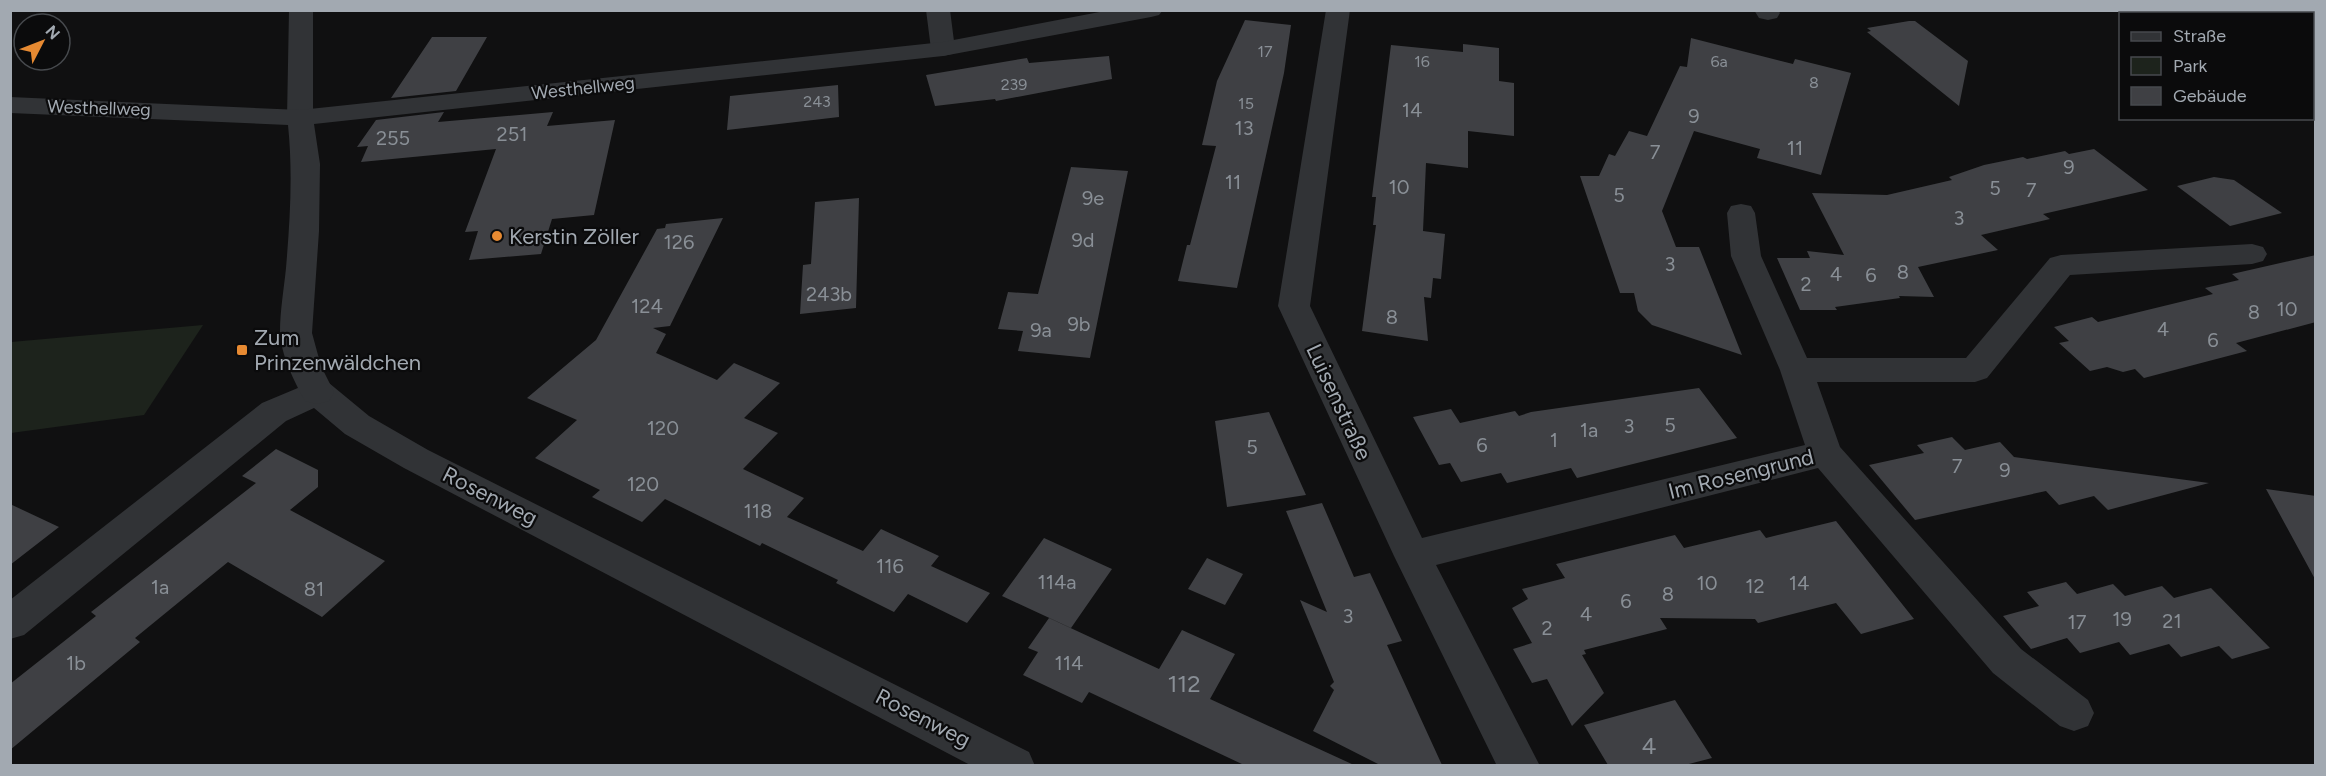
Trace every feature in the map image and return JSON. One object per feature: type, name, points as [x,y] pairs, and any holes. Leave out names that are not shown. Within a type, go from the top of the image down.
[{"type":"street","name":"Rosenweg","points":[[300,10],[300,118],[306,175],[296,333],[305,366],[317,392],[357,425],[416,459],[1014,765]]},
{"type":"street","points":[[938,10],[943,50]]},
{"type":"street","name":"Westhellweg","points":[[10,105],[300,118],[943,50],[1151,10]]},
{"type":"street","name":"Luisenstraße","points":[[1338,10],[1294,306],[1412,556],[1519,765]]},
{"type":"street","points":[[1741,213],[1746,256],[1796,370],[1825,453]]},
{"type":"street","points":[[1796,370],[1975,370],[2061,265],[2252,254]]},
{"type":"street","points":[[10,623],[274,412],[317,392]]},
{"type":"street","name":"Im Rosengrund","points":[[1412,556],[1825,453],[2007,661],[2074,712]]},
{"type":"green space","points":[[203,325],[144,415],[11,433],[11,342]]},
{"type":"building","points":[[1245,20],[1291,25],[1284,73],[1237,288],[1178,281],[1216,146],[1202,145],[1217,81]]},
{"type":"building","points":[[1915,21],[1968,61],[1959,106],[1867,32],[1871,31],[1867,28]]},
{"type":"building","points":[[432,37],[487,37],[456,91],[391,98]]},
{"type":"building","points":[[1691,38],[1793,64],[1795,59],[1851,73],[1821,175],[1757,158],[1760,149],[1694,131],[1662,211],[1676,247],[1699,247],[1742,355],[1652,325],[1638,311],[1634,293],[1620,293],[1580,176],[1599,176],[1609,154],[1615,156],[1629,131],[1647,136],[1680,66],[1687,67]]},
{"type":"building","points":[[1463,44],[1499,48],[1499,81],[1514,83],[1514,136],[1468,131],[1468,168],[1426,163],[1423,231],[1445,234],[1441,279],[1433,278],[1431,298],[1424,297],[1428,341],[1362,331],[1376,225],[1373,225],[1376,197],[1372,197],[1391,45],[1463,52]]},
{"type":"building","points":[[1109,56],[1112,79],[996,101],[995,99],[935,106],[926,75],[1027,58],[1029,63]]},
{"type":"building","points":[[838,85],[839,117],[727,130],[730,96]]},
{"type":"building","points":[[444,112],[438,122],[553,112],[547,126],[615,120],[594,215],[552,219],[541,254],[469,260],[478,231],[465,232],[496,149],[361,162],[368,146],[357,147],[376,120]]},
{"type":"building","points":[[2094,149],[2148,190],[2043,214],[2050,219],[1981,235],[1998,250],[1918,267],[1934,297],[1899,296],[1900,298],[1835,307],[1837,310],[1800,310],[1777,258],[1810,258],[1807,251],[1844,255],[1812,193],[1887,195],[1952,180],[1949,177],[1984,165],[2023,157],[2027,159],[2065,151],[2069,154]]},
{"type":"building","points":[[1071,167],[1128,171],[1090,358],[1018,351],[1023,331],[998,329],[1008,292],[1038,294]]},
{"type":"building","points":[[2214,177],[2234,180],[2282,213],[2230,226],[2177,186]]},
{"type":"building","points":[[859,198],[856,308],[800,314],[803,265],[811,264],[815,202]]},
{"type":"building","points":[[723,218],[670,326],[653,328],[666,334],[656,353],[717,380],[734,363],[780,383],[744,418],[778,433],[743,469],[804,498],[787,517],[863,551],[881,529],[939,556],[931,566],[990,593],[967,623],[908,594],[894,612],[836,583],[838,580],[762,543],[760,546],[665,499],[642,522],[592,497],[600,490],[535,458],[577,420],[527,398],[596,340],[657,229],[665,228],[666,224]]},
{"type":"building","points":[[2316,255],[2316,322],[2236,343],[2247,351],[2144,378],[2135,369],[2123,372],[2107,367],[2090,371],[2059,343],[2069,341],[2054,327],[2092,317],[2098,322],[2213,294],[2205,288],[2239,280],[2232,274]]},
{"type":"building","points":[[1699,388],[1737,438],[1577,478],[1571,468],[1507,483],[1501,473],[1461,482],[1450,463],[1439,465],[1413,417],[1451,409],[1460,423],[1515,411],[1519,416],[1531,412]]},
{"type":"building","points":[[1269,412],[1306,495],[1227,507],[1215,421]]},
{"type":"building","points":[[1952,437],[1965,450],[2000,442],[2014,457],[2209,483],[2108,510],[2094,496],[2059,505],[2046,491],[1915,520],[1869,465],[1924,453],[1917,445]]},
{"type":"building","points":[[276,449],[318,470],[318,487],[290,510],[385,561],[322,617],[228,562],[135,638],[140,642],[10,750],[10,684],[96,616],[91,612],[256,483],[242,476]]},
{"type":"building","points":[[2266,489],[2316,496],[2316,581]]},
{"type":"building","points":[[1322,503],[1354,577],[1370,573],[1402,641],[1387,645],[1442,765],[1380,765],[1313,731],[1334,690],[1330,686],[1334,682],[1300,600],[1327,612],[1286,511]]},
{"type":"building","points":[[10,504],[59,527],[10,565]]},
{"type":"building","points":[[1836,521],[1914,619],[1861,634],[1836,603],[1758,623],[1755,619],[1660,618],[1667,629],[1584,650],[1586,654],[1582,655],[1604,693],[1572,726],[1547,679],[1532,683],[1513,649],[1532,643],[1512,608],[1528,599],[1522,589],[1565,578],[1556,564],[1675,535],[1684,548],[1760,530],[1766,538]]},
{"type":"building","points":[[1044,538],[1112,569],[1071,628],[1002,596]]},
{"type":"building","points":[[1207,558],[1243,574],[1225,605],[1188,589]]},
{"type":"building","points":[[2066,582],[2077,594],[2113,584],[2125,596],[2162,586],[2174,598],[2211,588],[2270,648],[2232,659],[2219,646],[2181,657],[2169,644],[2130,655],[2119,642],[2080,653],[2067,638],[2031,649],[2003,616],[2039,606],[2027,592]]},
{"type":"building","points":[[1049,618],[1159,669],[1182,630],[1235,654],[1210,699],[1354,765],[1244,765],[1089,692],[1082,703],[1023,675],[1038,652],[1028,648]]},
{"type":"building","points":[[1675,700],[1712,758],[1685,765],[1608,765],[1584,725]]},
{"type":"place","name":"Kerstin Zöller","points":[[497,236]]},
{"type":"place","name":"Zum Prinzenwäldchen","points":[[242,350]]}]
